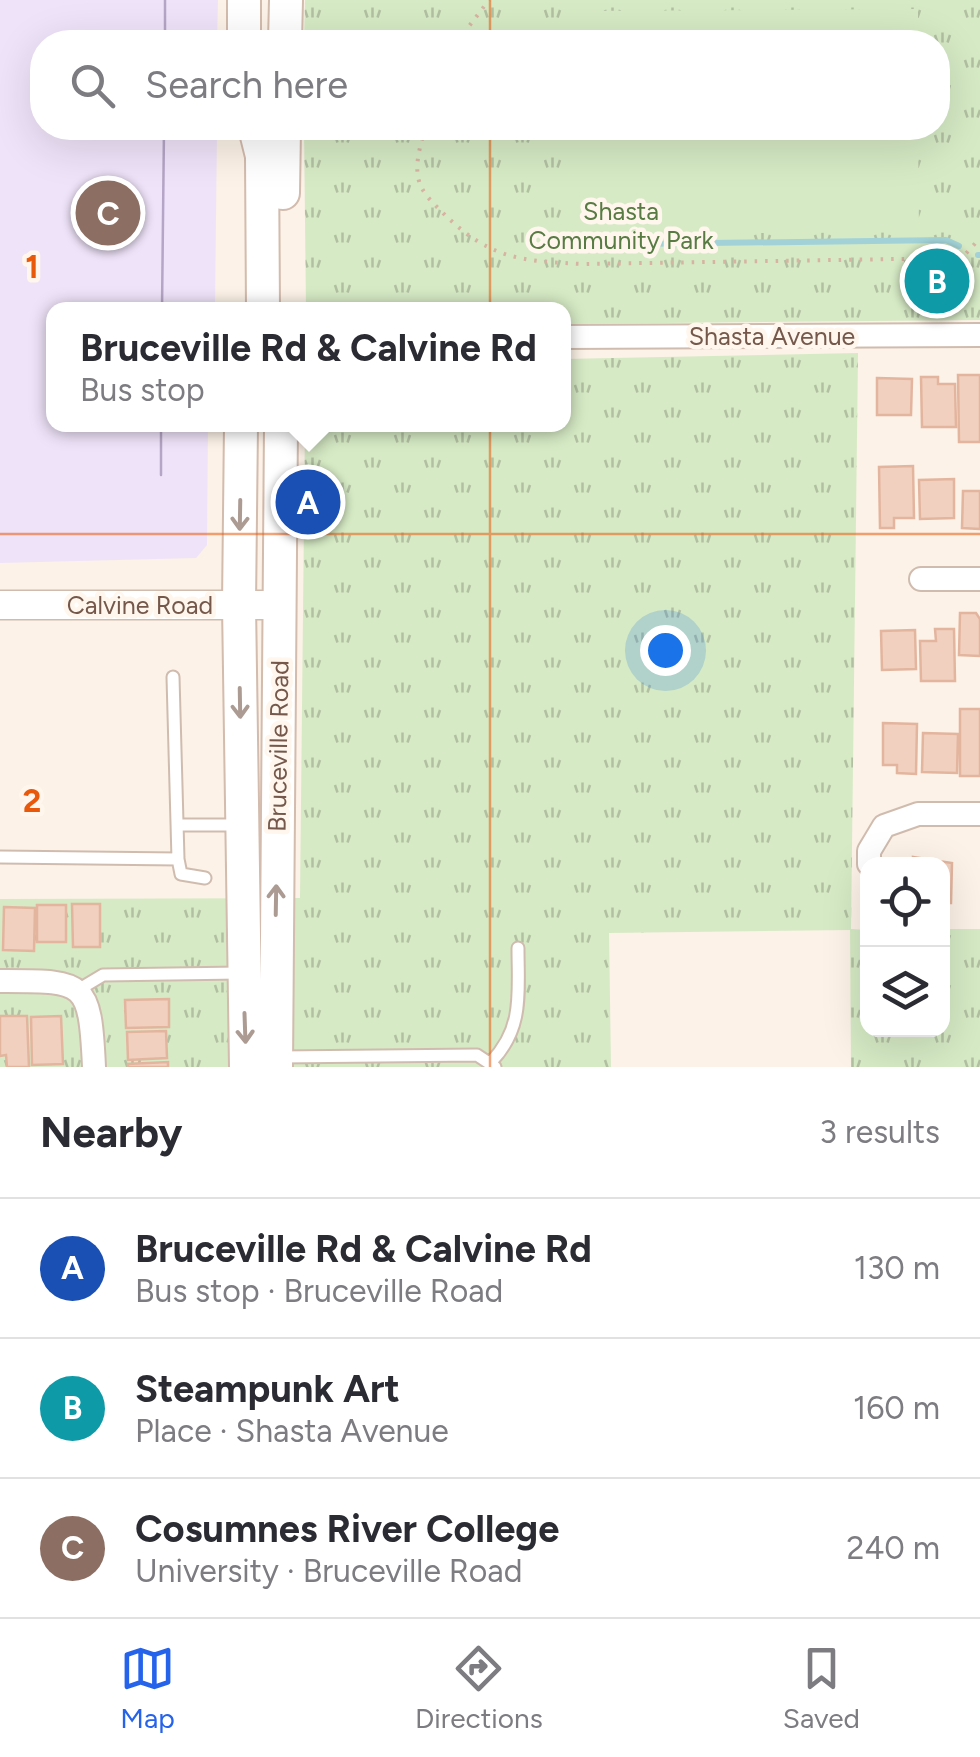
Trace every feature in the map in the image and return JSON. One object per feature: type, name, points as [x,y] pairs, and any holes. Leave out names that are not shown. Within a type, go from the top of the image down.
[{"type":"main road","points":[[244,0],[244,30]]},
{"type":"main road","points":[[286,0],[286,30]]},
{"type":"main road","points":[[242,302],[244,140]]},
{"type":"main road","points":[[259,140],[263,302]]},
{"type":"main road","points":[[282,302],[284,140]]},
{"type":"main road","name":"Bruceville Road","points":[[241,432],[243,973],[266,1064]]},
{"type":"main road","name":"Bruceville Road","points":[[266,1064],[280,606],[281,432]]},
{"type":"street","name":"Shasta Avenue","points":[[571,337],[980,335]]},
{"type":"street","points":[[921,580],[980,579]]},
{"type":"street","name":"Calvine Road","points":[[0,605],[280,606]]},
{"type":"street","points":[[868,857],[868,851],[884,826],[918,814],[980,814]]},
{"type":"street","points":[[0,981],[64,981],[78,990],[92,1019],[94,1067]]},
{"type":"lane","points":[[173,677],[178,859],[181,874],[205,878]]},
{"type":"lane","points":[[177,825],[242,825]]},
{"type":"lane","points":[[0,857],[178,859]]},
{"type":"lane","points":[[266,1064],[477,1055],[493,1064],[510,1042],[518,1023],[518,948]]},
{"type":"lane","points":[[78,990],[102,975],[243,973]]},
{"type":"path","points":[[467,30],[488,0]]},
{"type":"path","points":[[422,140],[419,183],[430,200],[480,247],[521,261],[583,264],[961,258]]},
{"type":"path","points":[[942,313],[944,298],[954,293],[949,272],[980,238]]},
{"type":"shaded area","points":[[0,0],[218,0],[217,30],[30,30],[30,140],[217,140],[215,302],[46,302],[46,432],[208,432],[207,545],[196,558],[0,563]]},
{"type":"green space","name":"Shasta Community Park","points":[[305,0],[980,0],[980,320],[571,324],[571,302],[306,302],[304,140],[950,140],[950,30],[304,30]]},
{"type":"green space","points":[[918,9],[918,30],[568,30],[568,11]]},
{"type":"green space","points":[[568,140],[918,140],[919,232],[569,234]]},
{"type":"green space","points":[[858,353],[851,929],[860,930],[860,1037],[950,1037],[950,929],[980,929],[980,1067],[851,1067],[850,930],[609,933],[611,1067],[0,1067],[0,899],[300,898],[305,432],[571,432],[571,359]]},
{"type":"building","points":[[958,375],[980,375],[980,442],[959,442]]},
{"type":"building","points":[[921,377],[938,377],[938,384],[955,384],[956,427],[922,427]]},
{"type":"building","points":[[877,378],[912,379],[911,415],[877,415]]},
{"type":"building","points":[[913,466],[914,518],[894,518],[894,528],[880,528],[879,467]]},
{"type":"building","points":[[954,479],[954,518],[920,519],[919,480]]},
{"type":"building","points":[[963,491],[980,491],[980,529],[962,528]]},
{"type":"building","points":[[960,613],[976,613],[980,619],[980,656],[959,655]]},
{"type":"building","points":[[935,629],[954,629],[955,681],[921,681],[920,641],[936,641]]},
{"type":"building","points":[[915,630],[916,669],[882,670],[881,631]]},
{"type":"building","points":[[960,709],[980,709],[980,776],[960,776]]},
{"type":"building","points":[[883,723],[917,724],[916,774],[897,773],[897,765],[883,765]]},
{"type":"building","points":[[923,733],[958,734],[957,773],[922,772]]},
{"type":"building","points":[[72,904],[100,904],[100,947],[73,947]]},
{"type":"building","points":[[37,905],[66,905],[66,942],[37,942]]},
{"type":"building","points":[[4,907],[35,908],[34,951],[3,950]]},
{"type":"building","points":[[169,999],[169,1027],[126,1028],[125,1000]]},
{"type":"building","points":[[0,1016],[27,1016],[29,1067],[7,1067],[6,1055],[0,1056]]},
{"type":"building","points":[[61,1016],[63,1064],[32,1065],[31,1017]]},
{"type":"building","points":[[166,1031],[167,1058],[128,1060],[127,1032]]},
{"type":"building","points":[[168,1062],[168,1067],[128,1067],[128,1064]]},
{"type":"waterway","points":[[559,245],[946,240],[959,246]]},
{"type":"tram line","points":[[165,0],[165,30]]},
{"type":"tram line","points":[[162,302],[164,140]]},
{"type":"tram line","points":[[161,432],[161,475]]},
{"type":"place","name":"Cosumnes River College","points":[[108,213]]},
{"type":"place","name":"Steampunk Art","points":[[937,281]]},
{"type":"place","name":"Bruceville Rd & Calvine Rd","points":[[308,502]]}]
